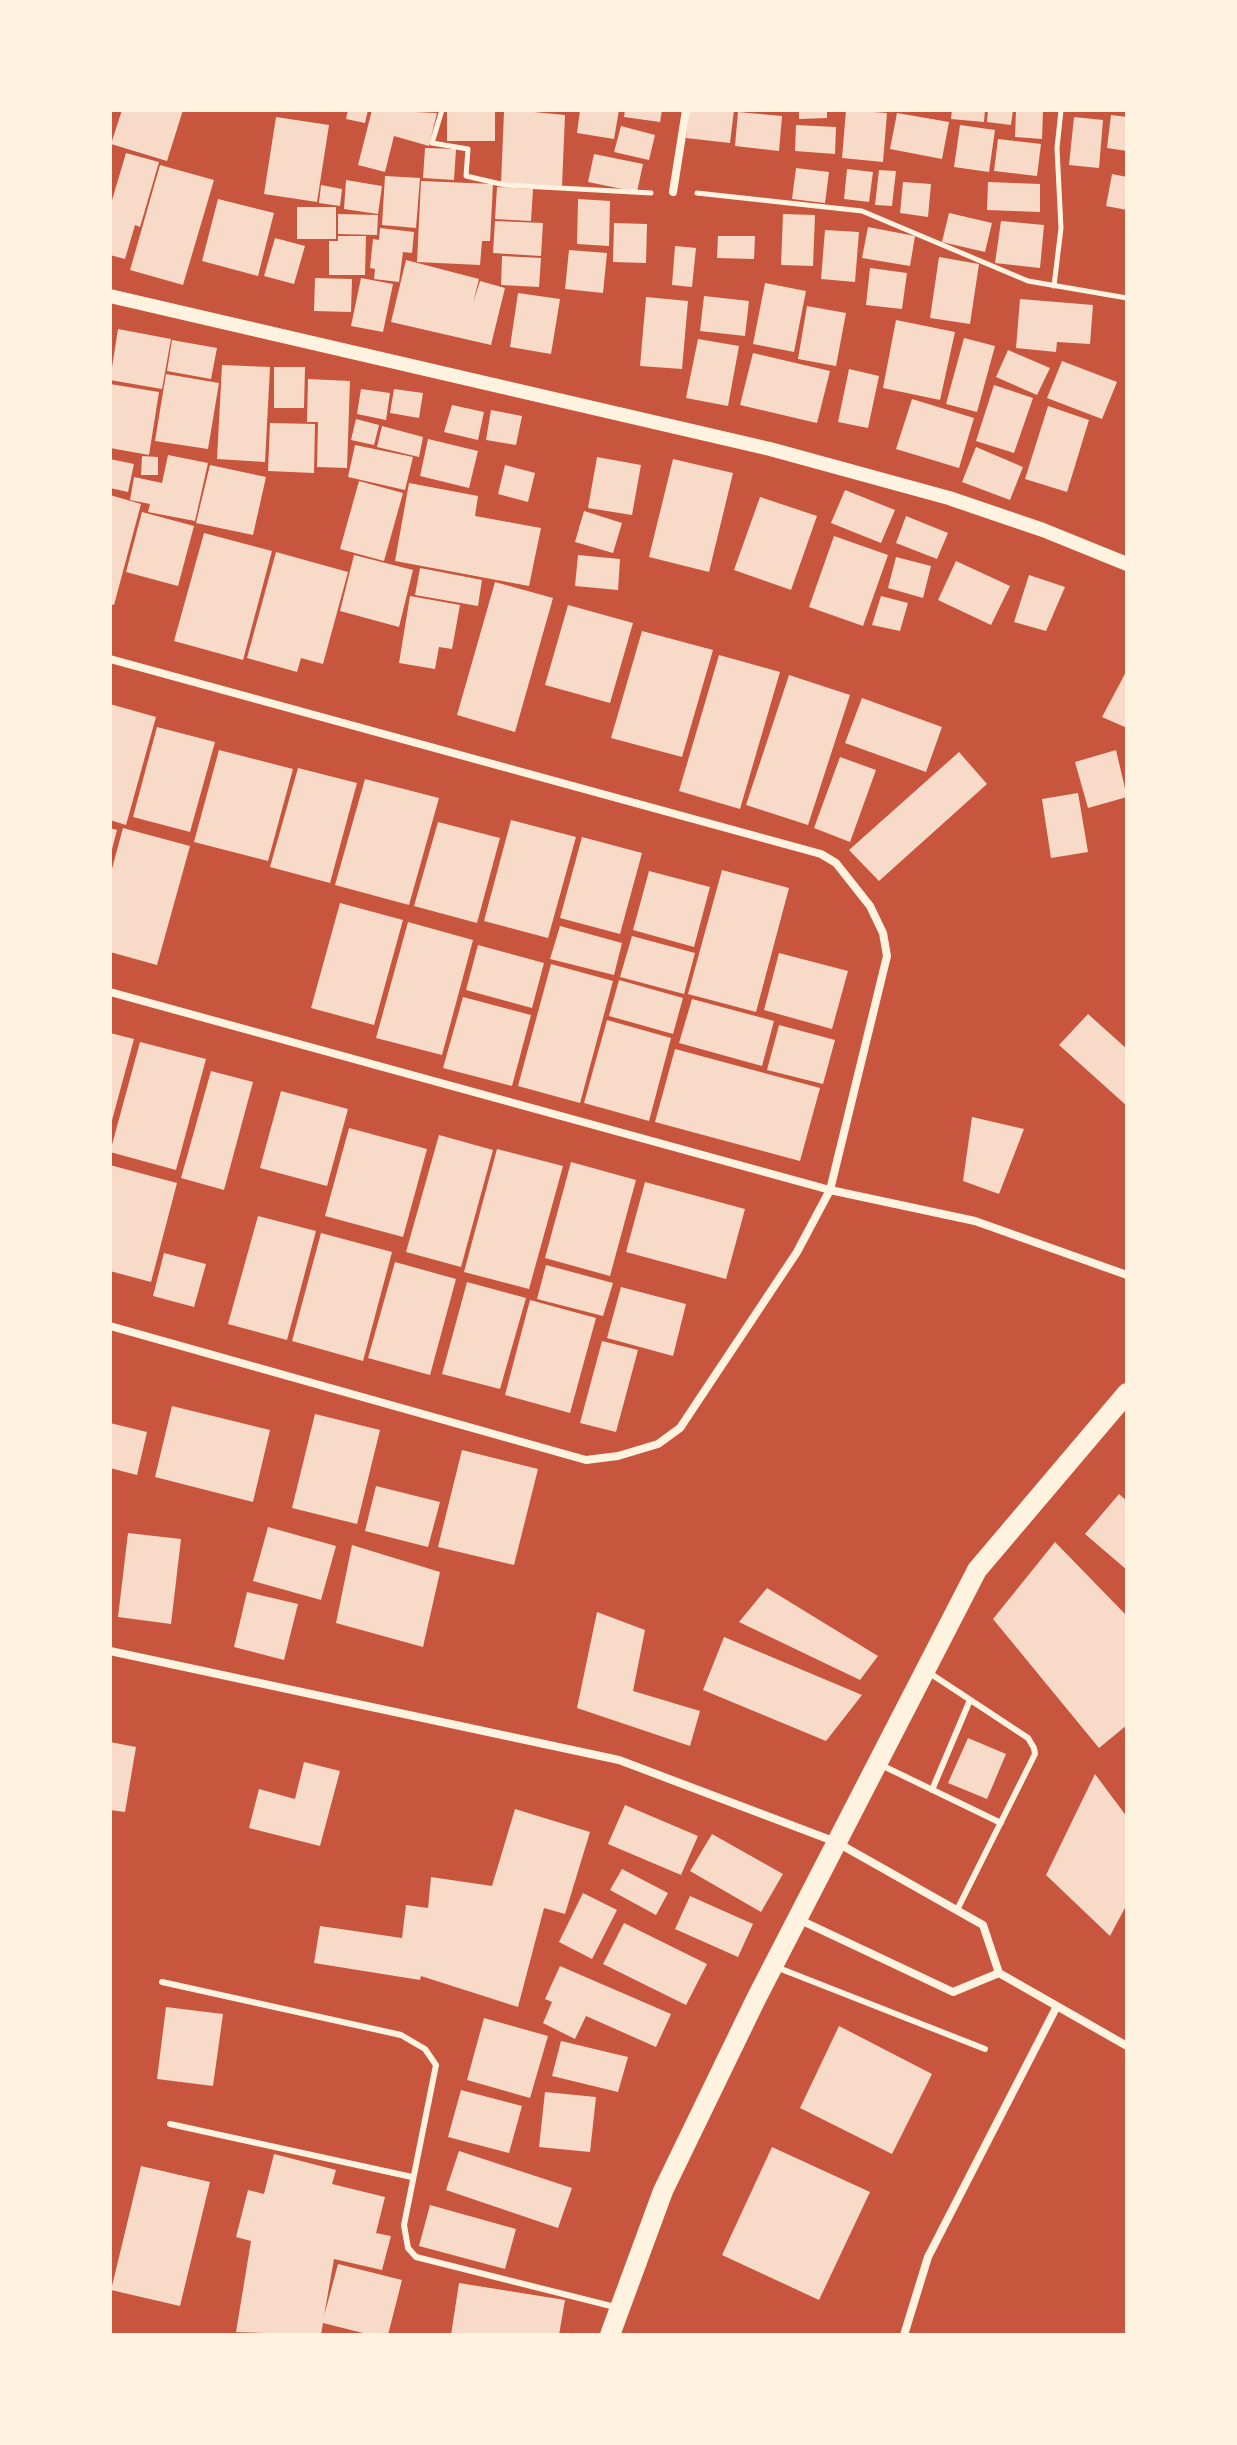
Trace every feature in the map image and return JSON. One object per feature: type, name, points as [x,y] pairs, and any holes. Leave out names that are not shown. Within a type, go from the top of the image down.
[{"type":"main road","points":[[610,2335],[663,2191],[797,1918],[977,1570],[1127,1393]]},
{"type":"street","points":[[673,192],[686,110]]},
{"type":"street","points":[[110,296],[770,449],[949,498],[1057,535],[1127,564]]},
{"type":"street","points":[[110,659],[821,854],[836,863],[870,906],[883,933],[887,956],[830,1190],[797,1252],[680,1428],[658,1444],[618,1456],[586,1460],[110,1326]]},
{"type":"street","points":[[110,992],[830,1190],[975,1221],[1127,1275]]},
{"type":"street","points":[[110,1651],[619,1760],[836,1842],[983,1925],[999,1973],[1127,2046]]},
{"type":"street","points":[[797,1918],[953,1992],[999,1973]]},
{"type":"street","points":[[904,2335],[928,2257],[1057,2006]]},
{"type":"lane","points":[[924,1669],[1028,1738],[1035,1754],[957,1910]]},
{"type":"lane","points":[[932,1790],[970,1700]]},
{"type":"lane","points":[[876,1762],[1001,1823]]},
{"type":"lane","points":[[773,1966],[985,2049]]},
{"type":"lane","points":[[162,1982],[401,2035],[425,2049],[436,2065],[404,2225],[408,2248],[416,2257],[619,2308]]},
{"type":"lane","points":[[170,2124],[412,2177]]},
{"type":"path","points":[[442,110],[432,143],[468,149],[466,176],[505,185],[631,193],[715,193],[862,211],[1028,281],[1127,298]]},
{"type":"path","points":[[1054,286],[1061,228],[1057,148],[1061,110]]},
{"type":"building","points":[[122,110],[183,110],[167,161],[111,144]]},
{"type":"building","points":[[348,110],[368,110],[365,123],[346,119]]},
{"type":"building","points":[[372,110],[437,113],[429,146],[394,136],[385,172],[358,165]]},
{"type":"building","points":[[447,110],[495,110],[495,141],[447,141]]},
{"type":"building","points":[[513,110],[565,115],[562,186],[501,183],[504,112]]},
{"type":"building","points":[[580,110],[619,110],[614,139],[577,133]]},
{"type":"building","points":[[625,110],[662,110],[660,122],[624,117]]},
{"type":"building","points":[[689,110],[734,110],[730,143],[686,138]]},
{"type":"building","points":[[799,110],[827,110],[827,118],[799,119]]},
{"type":"building","points":[[846,110],[887,113],[883,162],[842,158]]},
{"type":"building","points":[[952,110],[985,110],[984,122],[951,119]]},
{"type":"building","points":[[988,110],[1013,110],[1011,125],[987,122]]},
{"type":"building","points":[[1016,110],[1043,110],[1042,139],[1015,137]]},
{"type":"building","points":[[738,112],[782,116],[779,151],[735,146]]},
{"type":"building","points":[[897,113],[949,122],[942,159],[890,149]]},
{"type":"building","points":[[1111,115],[1127,117],[1127,151],[1107,148]]},
{"type":"building","points":[[276,117],[329,125],[317,202],[264,194]]},
{"type":"building","points":[[1074,117],[1103,120],[1099,168],[1069,165]]},
{"type":"building","points":[[796,125],[836,127],[835,154],[795,151]]},
{"type":"building","points":[[960,125],[995,130],[989,172],[954,167]]},
{"type":"building","points":[[621,126],[655,135],[649,160],[614,152]]},
{"type":"building","points":[[998,139],[1041,144],[1037,176],[994,171]]},
{"type":"building","points":[[425,148],[456,149],[454,180],[423,178]]},
{"type":"building","points":[[126,153],[159,162],[140,227],[135,225],[125,259],[110,255],[110,207]]},
{"type":"building","points":[[594,154],[643,164],[637,192],[588,182]]},
{"type":"building","points":[[160,165],[214,180],[183,285],[130,270]]},
{"type":"building","points":[[796,168],[829,172],[825,203],[792,199]]},
{"type":"building","points":[[847,169],[873,172],[869,202],[844,199]]},
{"type":"building","points":[[879,170],[896,171],[892,206],[875,205]]},
{"type":"building","points":[[1112,174],[1127,177],[1127,210],[1106,206]]},
{"type":"building","points":[[385,176],[420,178],[416,228],[382,225]]},
{"type":"building","points":[[346,180],[382,186],[378,214],[344,209]]},
{"type":"building","points":[[421,181],[493,184],[490,241],[482,241],[480,265],[417,262]]},
{"type":"building","points":[[903,182],[931,184],[928,217],[900,213]]},
{"type":"building","points":[[988,182],[1040,184],[1040,212],[987,210]]},
{"type":"building","points":[[321,185],[342,189],[340,206],[319,203]]},
{"type":"building","points":[[497,187],[533,189],[531,221],[495,219]]},
{"type":"building","points":[[218,199],[274,213],[258,276],[202,261]]},
{"type":"building","points":[[578,199],[610,201],[609,246],[577,244]]},
{"type":"building","points":[[297,207],[336,207],[336,239],[297,239]]},
{"type":"building","points":[[949,213],[992,223],[985,252],[942,242]]},
{"type":"building","points":[[338,214],[378,215],[377,235],[338,234]]},
{"type":"building","points":[[783,214],[815,215],[813,266],[781,265]]},
{"type":"building","points":[[495,221],[543,223],[541,256],[493,253]]},
{"type":"building","points":[[1001,221],[1044,225],[1040,268],[995,263]]},
{"type":"building","points":[[614,223],[647,224],[646,263],[613,262]]},
{"type":"building","points":[[868,227],[915,236],[910,266],[862,258]]},
{"type":"building","points":[[380,228],[414,232],[412,253],[403,252],[399,282],[374,279],[375,269],[370,268],[373,239],[379,240]]},
{"type":"building","points":[[825,230],[859,232],[855,282],[821,279]]},
{"type":"building","points":[[338,236],[366,236],[365,275],[329,275],[329,241],[338,241]]},
{"type":"building","points":[[718,236],[755,236],[754,259],[717,258]]},
{"type":"building","points":[[275,238],[305,246],[294,284],[264,276]]},
{"type":"building","points":[[675,246],[696,248],[692,287],[672,285]]},
{"type":"building","points":[[569,250],[607,253],[603,293],[565,289]]},
{"type":"building","points":[[502,256],[541,258],[539,287],[501,285]]},
{"type":"building","points":[[939,257],[979,264],[970,324],[930,318]]},
{"type":"building","points":[[406,260],[479,279],[473,303],[480,281],[505,288],[491,345],[391,322]]},
{"type":"building","points":[[870,268],[907,273],[902,309],[866,305]]},
{"type":"building","points":[[315,278],[352,279],[351,312],[314,311]]},
{"type":"building","points":[[361,278],[393,284],[383,332],[351,326]]},
{"type":"building","points":[[765,283],[806,291],[794,352],[753,344]]},
{"type":"building","points":[[518,293],[560,299],[551,354],[510,347]]},
{"type":"building","points":[[704,296],[749,301],[745,336],[700,331]]},
{"type":"building","points":[[646,297],[688,301],[682,369],[640,366]]},
{"type":"building","points":[[1020,299],[1093,305],[1090,344],[1057,342],[1056,352],[1016,348]]},
{"type":"building","points":[[807,306],[846,313],[836,366],[798,359]]},
{"type":"building","points":[[896,320],[955,332],[940,400],[883,388]]},
{"type":"building","points":[[118,329],[171,339],[162,389],[110,380]]},
{"type":"building","points":[[964,338],[995,346],[977,412],[946,404]]},
{"type":"building","points":[[698,339],[739,346],[728,406],[686,398]]},
{"type":"building","points":[[172,340],[217,348],[211,379],[167,371]]},
{"type":"building","points":[[1008,350],[1050,368],[1037,395],[996,377]]},
{"type":"building","points":[[753,353],[830,371],[817,423],[740,405]]},
{"type":"building","points":[[1062,361],[1117,382],[1102,419],[1047,398]]},
{"type":"building","points":[[222,365],[270,367],[265,462],[217,459]]},
{"type":"building","points":[[274,367],[305,367],[304,408],[274,408]]},
{"type":"building","points":[[849,369],[879,376],[868,428],[838,422]]},
{"type":"building","points":[[166,374],[219,383],[208,449],[155,441]]},
{"type":"building","points":[[308,379],[350,381],[347,468],[317,467],[318,422],[307,422]]},
{"type":"building","points":[[110,384],[159,392],[149,455],[110,448]]},
{"type":"building","points":[[994,385],[1033,398],[1014,453],[976,441]]},
{"type":"building","points":[[361,389],[390,393],[386,420],[357,414]]},
{"type":"building","points":[[394,389],[423,393],[419,418],[390,413]]},
{"type":"building","points":[[912,399],[974,418],[959,468],[896,449]]},
{"type":"building","points":[[452,405],[484,412],[478,440],[444,432]]},
{"type":"building","points":[[1048,406],[1089,420],[1067,492],[1025,479]]},
{"type":"building","points":[[491,410],[522,416],[516,445],[486,440]]},
{"type":"building","points":[[356,419],[379,425],[374,445],[351,440]]},
{"type":"building","points":[[270,423],[315,424],[314,473],[268,471]]},
{"type":"building","points":[[382,426],[423,437],[419,457],[377,447]]},
{"type":"building","points":[[428,439],[478,451],[469,488],[420,476]]},
{"type":"building","points":[[355,445],[413,457],[405,490],[348,477]]},
{"type":"building","points":[[976,447],[1023,467],[1010,500],[962,482]]},
{"type":"building","points":[[168,455],[208,463],[195,521],[148,512],[150,504],[130,500],[134,477],[162,483]]},
{"type":"building","points":[[142,456],[158,457],[158,475],[141,475]]},
{"type":"building","points":[[597,457],[641,465],[632,515],[588,508]]},
{"type":"building","points":[[110,459],[134,464],[128,492],[110,488]]},
{"type":"building","points":[[673,459],[733,473],[709,572],[649,557]]},
{"type":"building","points":[[210,465],[266,477],[253,535],[196,523]]},
{"type":"building","points":[[505,465],[535,473],[528,502],[498,494]]},
{"type":"building","points":[[359,481],[403,493],[384,561],[340,549]]},
{"type":"building","points":[[409,483],[478,496],[475,516],[541,528],[529,586],[395,561]]},
{"type":"building","points":[[845,490],[895,510],[881,543],[831,523]]},
{"type":"building","points":[[110,495],[141,504],[114,605],[110,604]]},
{"type":"building","points":[[760,497],[817,516],[791,590],[734,570]]},
{"type":"building","points":[[584,511],[622,523],[613,553],[575,542]]},
{"type":"building","points":[[142,512],[194,526],[178,586],[126,572]]},
{"type":"building","points":[[906,516],[948,533],[937,559],[896,543]]},
{"type":"building","points":[[204,533],[272,551],[243,660],[174,641]]},
{"type":"building","points":[[834,536],[888,555],[863,626],[809,607]]},
{"type":"building","points":[[276,552],[348,572],[323,664],[301,658],[297,672],[247,658]]},
{"type":"building","points":[[354,555],[413,570],[399,627],[340,611]]},
{"type":"building","points":[[578,555],[620,559],[618,590],[575,586]]},
{"type":"building","points":[[896,557],[931,566],[923,598],[888,588]]},
{"type":"building","points":[[956,561],[1010,586],[991,625],[938,600]]},
{"type":"building","points":[[420,568],[482,580],[478,606],[415,595]]},
{"type":"building","points":[[1029,575],[1065,587],[1046,631],[1014,622]]},
{"type":"building","points":[[495,582],[553,598],[515,732],[457,715]]},
{"type":"building","points":[[410,596],[460,605],[452,649],[439,647],[435,669],[399,663]]},
{"type":"building","points":[[881,596],[908,603],[900,631],[872,625]]},
{"type":"building","points":[[568,605],[633,623],[610,703],[545,685]]},
{"type":"building","points":[[642,631],[713,650],[682,757],[611,738]]},
{"type":"building","points":[[719,655],[780,672],[740,809],[679,791]]},
{"type":"building","points":[[1127,670],[1127,728],[1102,717]]},
{"type":"building","points":[[789,675],[850,695],[808,825],[746,805]]},
{"type":"building","points":[[862,698],[942,727],[926,772],[845,743]]},
{"type":"building","points":[[110,704],[156,717],[126,825],[110,820]]},
{"type":"building","points":[[157,727],[215,742],[190,832],[133,817]]},
{"type":"building","points":[[219,750],[293,769],[268,861],[194,842]]},
{"type":"building","points":[[1116,750],[1127,797],[1088,808],[1075,762]]},
{"type":"building","points":[[959,752],[987,784],[879,881],[849,850]]},
{"type":"building","points":[[840,757],[876,770],[850,842],[814,828]]},
{"type":"building","points":[[298,768],[357,783],[330,883],[270,867]]},
{"type":"building","points":[[365,779],[439,798],[409,905],[335,885]]},
{"type":"building","points":[[1078,793],[1088,852],[1051,858],[1042,799]]},
{"type":"building","points":[[511,820],[576,837],[548,938],[484,921]]},
{"type":"building","points":[[438,822],[500,838],[477,923],[414,906]]},
{"type":"building","points":[[110,828],[117,830],[111,853],[110,853]]},
{"type":"building","points":[[123,828],[190,846],[157,965],[110,952],[110,876]]},
{"type":"building","points":[[582,837],[642,853],[620,934],[560,918]]},
{"type":"building","points":[[722,870],[789,888],[756,1012],[688,994]]},
{"type":"building","points":[[649,871],[710,887],[694,947],[633,930]]},
{"type":"building","points":[[340,903],[403,920],[374,1025],[311,1008]]},
{"type":"building","points":[[408,922],[473,940],[442,1055],[376,1038]]},
{"type":"building","points":[[560,926],[622,943],[614,975],[550,959]]},
{"type":"building","points":[[632,936],[695,953],[684,994],[620,977]]},
{"type":"building","points":[[478,945],[544,963],[532,1008],[466,990]]},
{"type":"building","points":[[779,953],[848,971],[832,1029],[764,1010]]},
{"type":"building","points":[[551,964],[613,981],[580,1103],[518,1086]]},
{"type":"building","points":[[619,980],[683,998],[673,1034],[609,1016]]},
{"type":"building","points":[[463,997],[531,1015],[512,1086],[443,1068]]},
{"type":"building","points":[[692,999],[774,1021],[762,1066],[679,1043]]},
{"type":"building","points":[[1088,1014],[1127,1049],[1127,1106],[1059,1045]]},
{"type":"building","points":[[607,1020],[671,1038],[649,1121],[584,1103]]},
{"type":"building","points":[[779,1025],[835,1040],[823,1084],[767,1070]]},
{"type":"building","points":[[110,1033],[134,1039],[111,1124],[110,1124]]},
{"type":"building","points":[[140,1042],[206,1059],[176,1170],[110,1152]]},
{"type":"building","points":[[675,1049],[820,1088],[800,1161],[655,1122]]},
{"type":"building","points":[[211,1071],[253,1082],[224,1190],[181,1178]]},
{"type":"building","points":[[281,1091],[348,1109],[327,1186],[260,1168]]},
{"type":"building","points":[[972,1117],[1024,1129],[999,1194],[963,1181]]},
{"type":"building","points":[[349,1128],[427,1149],[403,1237],[325,1216]]},
{"type":"building","points":[[439,1135],[493,1150],[461,1267],[406,1252]]},
{"type":"building","points":[[497,1149],[563,1166],[529,1289],[464,1272]]},
{"type":"building","points":[[571,1162],[636,1180],[610,1276],[545,1258]]},
{"type":"building","points":[[110,1165],[177,1183],[151,1282],[110,1271]]},
{"type":"building","points":[[645,1182],[745,1209],[726,1279],[626,1252]]},
{"type":"building","points":[[258,1216],[316,1231],[287,1340],[228,1324]]},
{"type":"building","points":[[321,1233],[392,1252],[363,1361],[292,1341]]},
{"type":"building","points":[[164,1253],[206,1264],[194,1307],[153,1296]]},
{"type":"building","points":[[395,1262],[456,1279],[430,1375],[368,1358]]},
{"type":"building","points":[[546,1265],[613,1283],[603,1316],[537,1299]]},
{"type":"building","points":[[467,1282],[526,1298],[500,1389],[442,1374]]},
{"type":"building","points":[[621,1287],[686,1304],[673,1356],[607,1338]]},
{"type":"building","points":[[530,1300],[596,1318],[570,1413],[505,1395]]},
{"type":"building","points":[[602,1341],[638,1350],[616,1432],[580,1423]]},
{"type":"building","points":[[172,1406],[270,1430],[253,1502],[155,1477]]},
{"type":"building","points":[[315,1414],[380,1430],[357,1524],[292,1508]]},
{"type":"building","points":[[110,1423],[147,1432],[137,1475],[110,1468]]},
{"type":"building","points":[[462,1450],[538,1469],[514,1565],[438,1547]]},
{"type":"building","points":[[376,1486],[440,1502],[428,1547],[365,1531]]},
{"type":"building","points":[[1119,1494],[1127,1501],[1127,1570],[1085,1534]]},
{"type":"building","points":[[268,1527],[336,1546],[321,1600],[253,1581]]},
{"type":"building","points":[[128,1533],[181,1539],[171,1624],[118,1617]]},
{"type":"building","points":[[1055,1542],[1127,1616],[1127,1725],[1099,1748],[993,1619]]},
{"type":"building","points":[[352,1545],[440,1572],[423,1647],[336,1623]]},
{"type":"building","points":[[767,1588],[878,1656],[860,1680],[739,1622]]},
{"type":"building","points":[[247,1592],[298,1604],[284,1660],[234,1647]]},
{"type":"building","points":[[597,1612],[645,1630],[633,1691],[700,1711],[690,1746],[577,1708]]},
{"type":"building","points":[[724,1637],[862,1695],[826,1741],[703,1690]]},
{"type":"building","points":[[968,1738],[1006,1754],[987,1799],[948,1783]]},
{"type":"building","points":[[110,1742],[136,1747],[125,1812],[110,1810]]},
{"type":"building","points":[[304,1762],[340,1771],[320,1846],[249,1828],[259,1789],[295,1799]]},
{"type":"building","points":[[1095,1774],[1127,1817],[1127,1904],[1110,1936],[1046,1875]]},
{"type":"building","points":[[625,1805],[698,1836],[681,1875],[608,1844]]},
{"type":"building","points":[[515,1809],[590,1832],[565,1914],[544,1908],[518,2007],[421,1976],[420,1980],[314,1963],[320,1926],[402,1938],[406,1905],[428,1908],[431,1877],[492,1886]]},
{"type":"building","points":[[712,1834],[783,1874],[761,1912],[690,1871]]},
{"type":"building","points":[[622,1869],[668,1893],[656,1915],[610,1890]]},
{"type":"building","points":[[583,1893],[617,1910],[592,1959],[559,1942]]},
{"type":"building","points":[[690,1896],[753,1924],[738,1957],[675,1929]]},
{"type":"building","points":[[624,1923],[707,1964],[686,2005],[603,1964]]},
{"type":"building","points":[[560,1966],[671,2014],[656,2047],[586,2016],[575,2039],[543,2023],[552,2002],[545,1999]]},
{"type":"building","points":[[166,2007],[223,2014],[213,2086],[157,2079]]},
{"type":"building","points":[[484,2018],[548,2036],[530,2098],[467,2080]]},
{"type":"building","points":[[839,2026],[932,2074],[892,2154],[800,2108]]},
{"type":"building","points":[[561,2041],[628,2057],[618,2092],[552,2076]]},
{"type":"building","points":[[461,2090],[522,2106],[509,2153],[448,2137]]},
{"type":"building","points":[[545,2092],[596,2097],[590,2152],[539,2147]]},
{"type":"building","points":[[772,2147],[870,2192],[819,2300],[722,2255]]},
{"type":"building","points":[[459,2151],[572,2188],[558,2228],[446,2190]]},
{"type":"building","points":[[274,2154],[336,2170],[332,2184],[385,2197],[376,2233],[391,2236],[382,2270],[334,2259],[324,2316],[338,2264],[402,2280],[388,2335],[371,2335],[323,2323],[321,2335],[236,2332],[251,2241],[236,2237],[248,2190],[264,2194]]},
{"type":"building","points":[[141,2166],[210,2182],[180,2306],[111,2290]]},
{"type":"building","points":[[430,2205],[516,2229],[505,2269],[419,2246]]},
{"type":"building","points":[[459,2283],[565,2300],[559,2335],[451,2335]]}]
